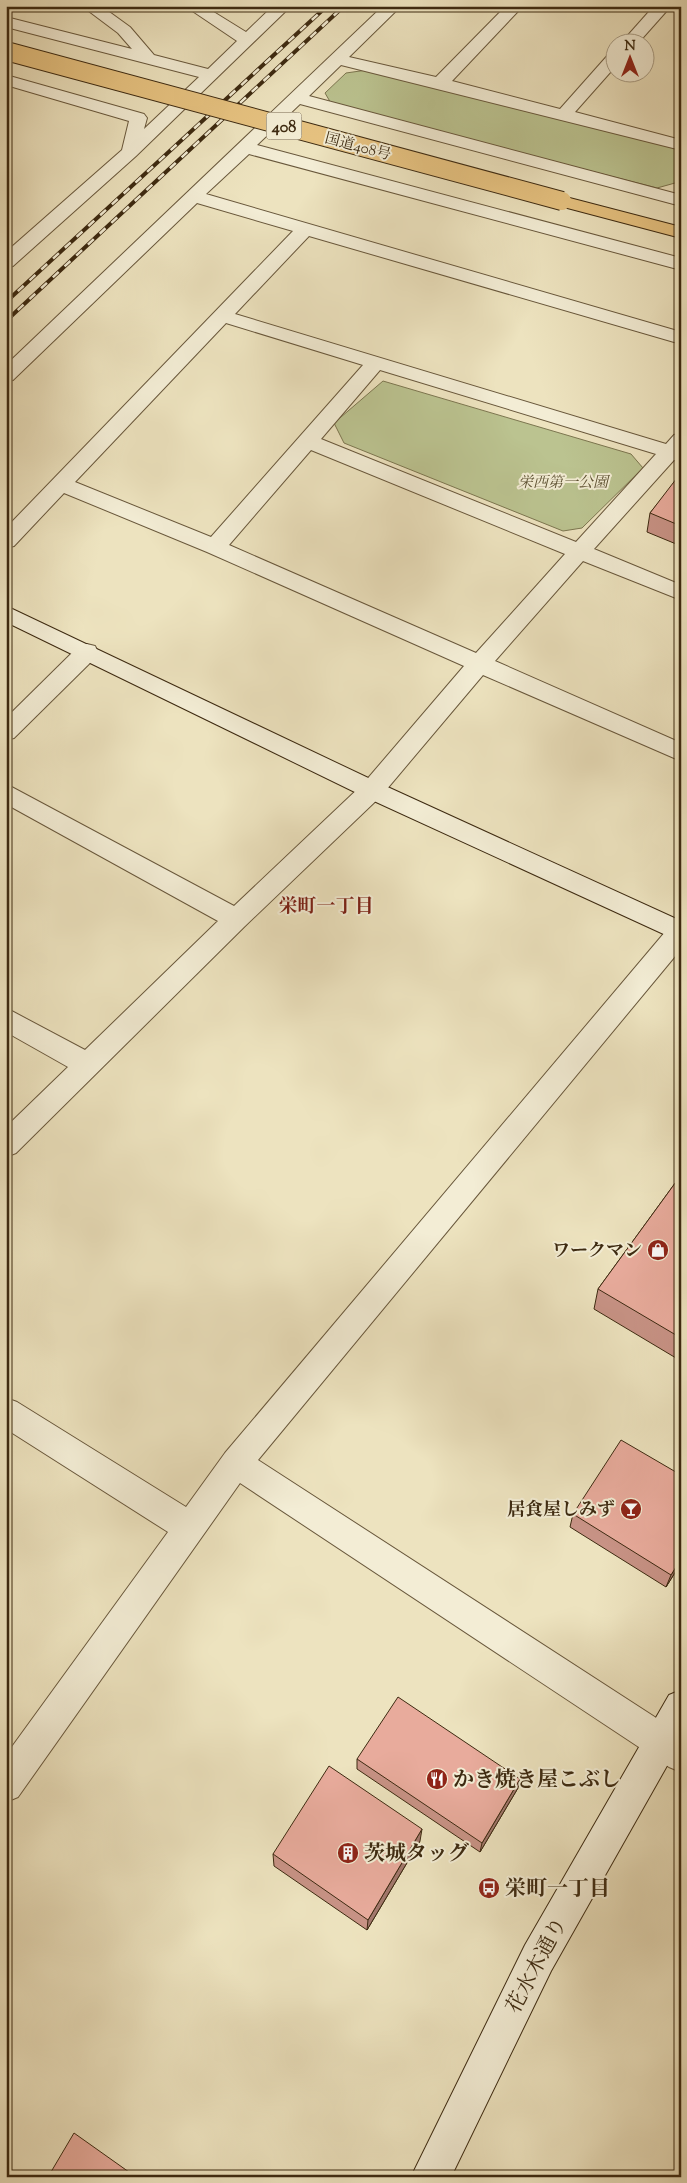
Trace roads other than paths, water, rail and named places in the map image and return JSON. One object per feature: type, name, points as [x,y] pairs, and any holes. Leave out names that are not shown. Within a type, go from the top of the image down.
[{"type":"highway","name":"国道408号","points":[[6,52],[681,233]]},
{"type":"street","points":[[90,6],[124,30],[147,57]]},
{"type":"street","points":[[193,6],[248,41]]},
{"type":"street","points":[[6,262],[130,152],[283,6]]},
{"type":"street","points":[[6,376],[192,196],[393,6]]},
{"type":"street","points":[[440,83],[515,6]]},
{"type":"street","points":[[639,32],[663,6]]},
{"type":"street","points":[[6,22],[212,75]]},
{"type":"street","points":[[337,59],[440,83],[681,145]]},
{"type":"street","points":[[564,114],[604,70]]},
{"type":"street","points":[[6,80],[138,118],[130,152]]},
{"type":"street","points":[[297,98],[681,201]]},
{"type":"street","points":[[244,147],[681,264]]},
{"type":"street","points":[[192,196],[681,338]]},
{"type":"street","points":[[6,542],[305,229]]},
{"type":"street","points":[[6,1144],[236,919],[372,790],[480,663],[579,552],[677,449],[376,363],[222,316]]},
{"type":"street","points":[[215,547],[376,363]]},
{"type":"street","points":[[307,441],[681,593]]},
{"type":"street","points":[[60,484],[215,547],[681,753]]},
{"type":"street","points":[[6,614],[372,790],[680,932],[236,1463],[6,1785]]},
{"type":"street","points":[[6,732],[87,652]]},
{"type":"street","points":[[6,793],[236,919]]},
{"type":"street","points":[[6,1019],[87,1065]]},
{"type":"street","points":[[6,1412],[189,1528]]},
{"type":"street","points":[[236,1463],[671,1748]]},
{"type":"street","name":"花水木通り","points":[[430,2177],[538,1958],[671,1748],[681,1707]]},
{"type":"railway","points":[[6,302],[327,6]]},
{"type":"railway","points":[[6,321],[344,6]]},
{"type":"place","name":"ワークマン","points":[[658,1250]]},
{"type":"place","name":"居食屋しみず","points":[[631,1509]]},
{"type":"place","name":"かき焼き屋こぶし","points":[[437,1779]]},
{"type":"place","name":"茨城タッグ","points":[[348,1853]]},
{"type":"place","name":"栄町一丁目","points":[[489,1888]]},
{"type":"district","name":"栄町一丁目","points":[[326,905]]},
{"type":"park label","name":"栄西第一公園","points":[[563,482]]}]
